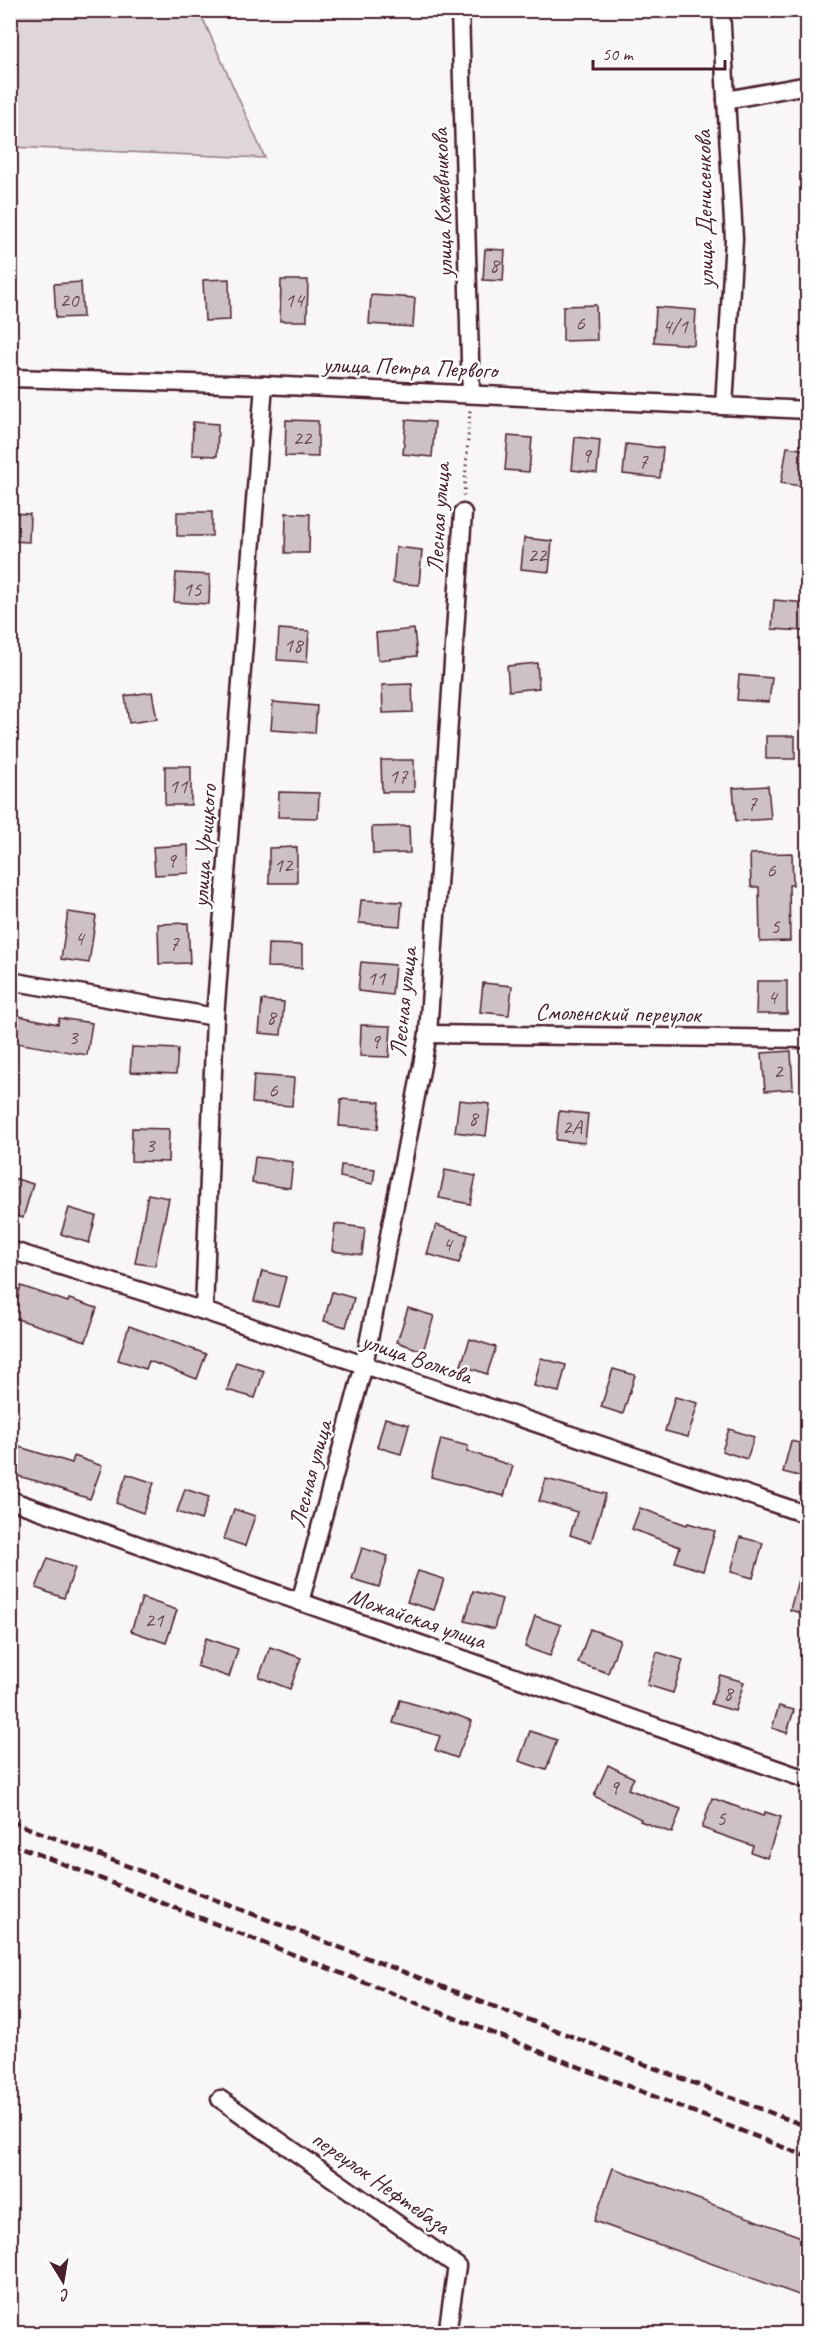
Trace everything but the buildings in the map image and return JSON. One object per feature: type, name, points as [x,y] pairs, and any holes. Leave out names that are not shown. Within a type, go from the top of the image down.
[{"type":"street","name":"улица Кожевникова","points":[[460,10],[471,394]]},
{"type":"street","name":"улица Денисенкова","points":[[721,10],[734,239],[724,406]]},
{"type":"street","points":[[726,100],[807,85]]},
{"type":"street","name":"улица Петра Первого","points":[[10,378],[264,385],[807,410]]},
{"type":"street","name":"улица Урицкого","points":[[204,1311],[215,1017],[264,385]]},
{"type":"street","name":"Лесная улица","points":[[300,1602],[364,1365],[428,1034],[463,513]]},
{"type":"street","points":[[10,981],[215,1017]]},
{"type":"street","name":"Смоленский переулок","points":[[428,1034],[807,1040]]},
{"type":"street","name":"улица Волкова","points":[[10,1250],[204,1311],[807,1515]]},
{"type":"street","name":"Можайская улица","points":[[10,1500],[807,1780]]},
{"type":"street","name":"переулок Нефтебаза","points":[[220,2099],[457,2266],[447,2334]]},
{"type":"path","name":"Лесная улица","points":[[463,513],[471,394]]},
{"type":"shaded area","points":[[11,11],[185,11],[204,21],[265,158],[11,147]]},
{"type":"railway","points":[[10,1821],[808,2127]]},
{"type":"railway","points":[[10,1843],[808,2157]]}]
